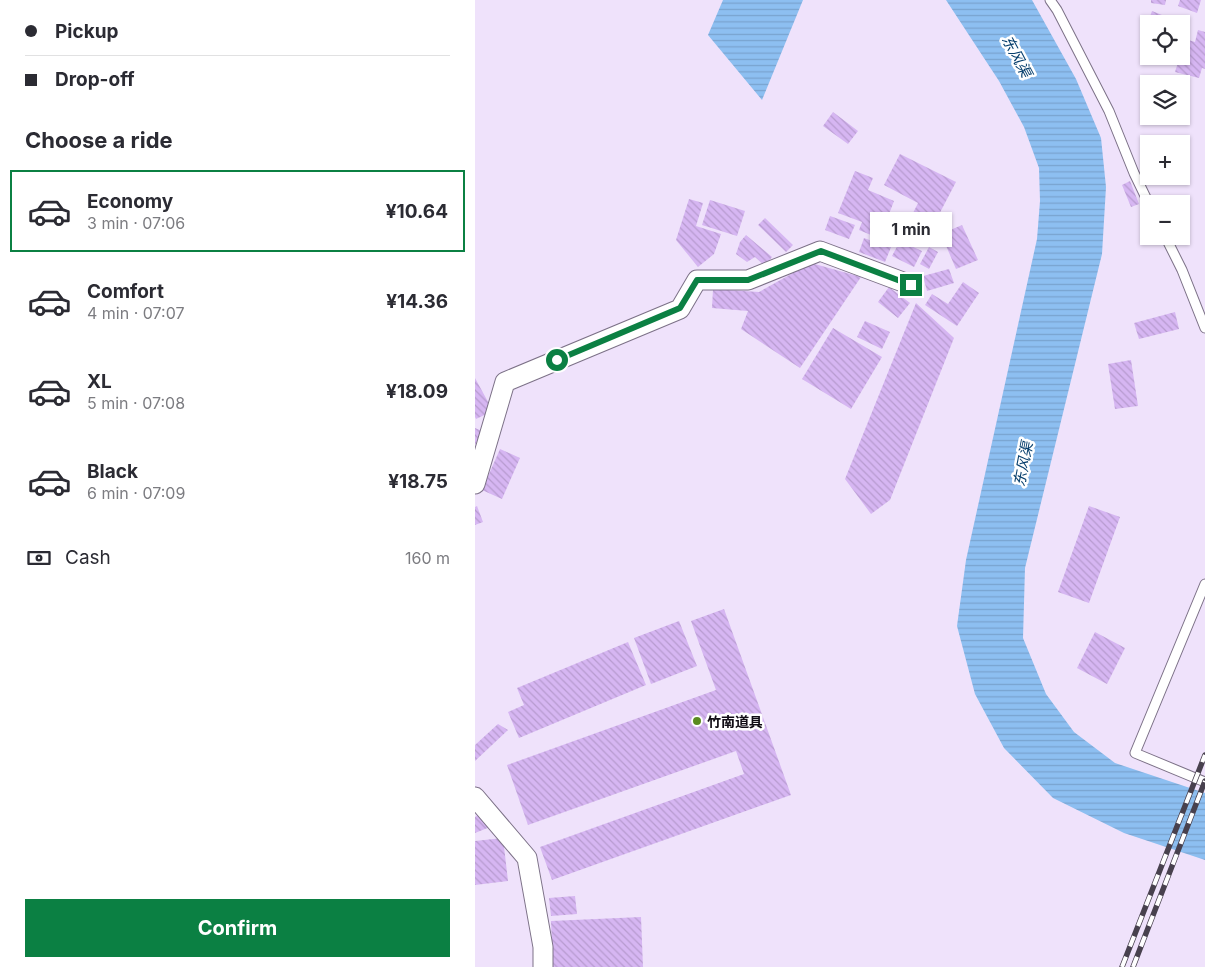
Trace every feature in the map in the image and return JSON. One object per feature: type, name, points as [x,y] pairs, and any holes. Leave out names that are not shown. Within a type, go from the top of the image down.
[{"type":"street","points":[[475,484],[505,382],[680,308],[697,280],[748,280],[821,251],[911,285]]},
{"type":"street","points":[[475,797],[527,858],[543,947],[543,967]]},
{"type":"lane","points":[[1049,0],[1057,10],[1109,111],[1145,195]]},
{"type":"lane","points":[[1170,245],[1182,270],[1205,328]]},
{"type":"lane","points":[[1205,584],[1135,753],[1205,782]]},
{"type":"water","points":[[723,0],[803,0],[762,100],[708,35]]},
{"type":"water","name":"东风渠","points":[[946,0],[1032,0],[1076,79],[1101,138],[1106,187],[1102,254],[1025,568],[1023,638],[1046,694],[1074,732],[1115,763],[1205,793],[1205,860],[1124,833],[1053,798],[1004,748],[975,694],[957,626],[966,560],[1037,239],[1040,201],[1039,168],[1024,127],[999,81]]},
{"type":"building","points":[[1151,0],[1166,0],[1165,5],[1151,3]]},
{"type":"building","points":[[1180,0],[1201,0],[1197,13],[1178,6]]},
{"type":"building","points":[[1152,11],[1162,15],[1151,15]]},
{"type":"building","points":[[1198,30],[1205,32],[1205,69],[1202,68],[1199,78],[1175,72],[1177,65],[1190,65],[1190,40],[1195,42]]},
{"type":"building","points":[[833,112],[858,131],[848,144],[823,126]]},
{"type":"building","points":[[900,154],[956,182],[934,224],[913,213],[918,203],[884,185]]},
{"type":"building","points":[[855,171],[873,178],[868,190],[894,201],[886,222],[876,223],[871,235],[859,230],[862,222],[838,213]]},
{"type":"building","points":[[1130,181],[1139,204],[1131,207],[1122,185]]},
{"type":"building","points":[[689,199],[703,203],[696,226],[721,234],[714,254],[698,267],[676,240]]},
{"type":"building","points":[[710,200],[745,211],[737,236],[702,225]]},
{"type":"building","points":[[830,216],[855,225],[849,239],[825,230]]},
{"type":"building","points":[[765,218],[793,245],[786,252],[758,225]]},
{"type":"building","points":[[905,218],[930,231],[925,242],[899,228]]},
{"type":"building","points":[[962,225],[978,260],[956,269],[941,234]]},
{"type":"building","points":[[880,229],[896,235],[885,262],[859,252],[864,238],[875,242]]},
{"type":"building","points":[[746,235],[772,257],[765,266],[755,257],[747,262],[736,254],[740,242]]},
{"type":"building","points":[[900,241],[922,251],[914,267],[892,256]]},
{"type":"building","points":[[929,247],[938,252],[929,269],[920,264]]},
{"type":"building","points":[[811,263],[861,277],[800,368],[741,329],[748,311],[712,308],[713,289],[759,292]]},
{"type":"building","points":[[949,269],[954,283],[927,291],[923,276]]},
{"type":"building","points":[[963,282],[979,293],[957,326],[925,305],[932,294],[948,304]]},
{"type":"building","points":[[889,287],[910,303],[898,318],[878,302]]},
{"type":"building","points":[[916,303],[954,338],[890,500],[871,514],[845,479]]},
{"type":"building","points":[[1175,312],[1179,329],[1139,339],[1134,323]]},
{"type":"building","points":[[865,321],[890,332],[882,349],[857,337]]},
{"type":"building","points":[[833,328],[882,357],[851,409],[802,379]]},
{"type":"building","points":[[1131,360],[1138,406],[1115,409],[1108,364]]},
{"type":"building","points":[[475,378],[493,411],[476,419],[475,417]]},
{"type":"building","points":[[475,428],[482,431],[475,445]]},
{"type":"building","points":[[500,449],[520,458],[502,499],[482,490]]},
{"type":"building","points":[[477,506],[483,522],[475,525],[475,507]]},
{"type":"building","points":[[1089,506],[1120,517],[1089,603],[1058,592]]},
{"type":"building","name":"竹南道具","points":[[724,609],[791,795],[552,880],[540,847],[744,774],[736,751],[528,825],[507,765],[716,690],[691,621]]},
{"type":"building","points":[[679,621],[697,666],[651,684],[634,638]]},
{"type":"building","points":[[1095,632],[1125,648],[1107,684],[1077,668]]},
{"type":"building","points":[[628,642],[646,685],[519,738],[508,712],[524,705],[517,688]]},
{"type":"building","points":[[498,724],[508,730],[475,761],[475,745]]},
{"type":"building","points":[[478,815],[490,827],[475,833],[475,817]]},
{"type":"building","points":[[503,838],[508,881],[475,885],[475,841]]},
{"type":"building","points":[[575,896],[577,914],[551,916],[549,898]]},
{"type":"building","points":[[641,917],[643,967],[553,967],[551,921]]},
{"type":"railway","points":[[1122,967],[1205,755]]},
{"type":"railway","points":[[1133,967],[1205,781]]},
{"type":"place","name":"竹南道具","points":[[697,721]]},
{"type":"route","points":[[557,360],[680,308],[697,280],[748,280],[821,251],[911,285]]}]
